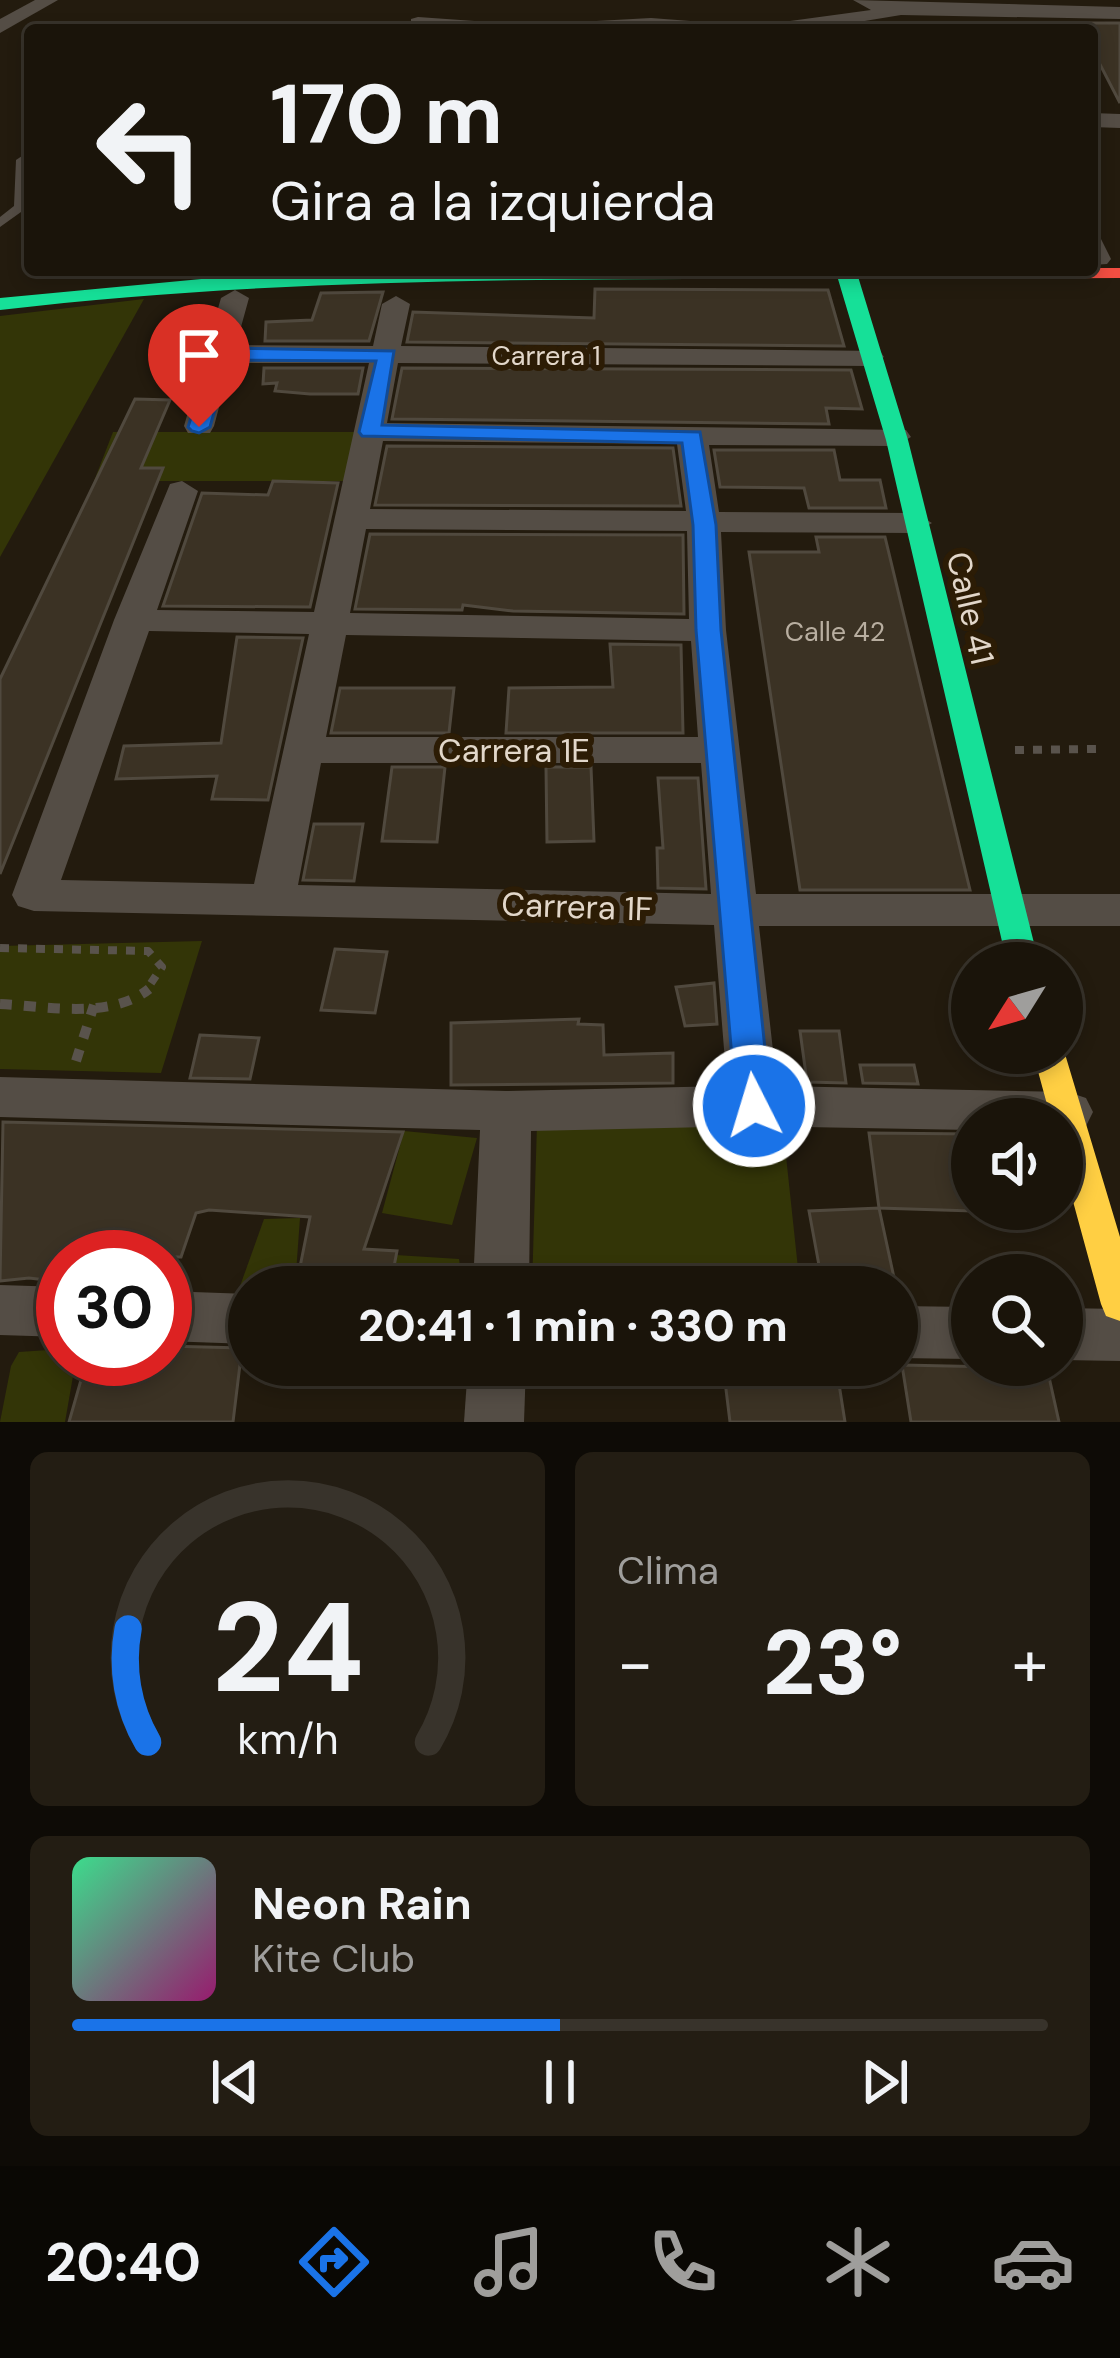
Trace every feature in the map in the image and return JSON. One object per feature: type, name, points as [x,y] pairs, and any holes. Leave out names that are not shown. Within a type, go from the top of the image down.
[{"type":"main road","points":[[0,286],[84,276]]},
{"type":"main road","points":[[0,304],[111,289],[300,276]]},
{"type":"main road","name":"Calle 41","points":[[846,276],[895,437],[966,750],[1017,942]]},
{"type":"main road","points":[[1083,1167],[1120,1304]]},
{"type":"street","points":[[0,27],[49,0]]},
{"type":"street","points":[[862,0],[874,8],[910,10],[1120,13]]},
{"type":"street","points":[[811,24],[910,10]]},
{"type":"street","points":[[418,23],[432,24]]},
{"type":"street","points":[[199,427],[235,298]]},
{"type":"street","points":[[272,897],[306,750],[326,625],[355,519],[396,304]]},
{"type":"street","name":"Carrera 1","points":[[221,354],[870,358]]},
{"type":"street","points":[[370,432],[895,437]]},
{"type":"street","points":[[692,436],[704,525],[709,630],[754,1106]]},
{"type":"street","points":[[182,490],[132,620],[709,630]]},
{"type":"street","points":[[355,519],[915,524]]},
{"type":"street","name":"Carrera 1F","points":[[132,620],[34,895],[736,910],[1120,910]]},
{"type":"street","name":"Carrera 1E","points":[[306,750],[721,750]]},
{"type":"street","points":[[0,1097],[506,1112],[754,1106],[951,1110]]},
{"type":"street","points":[[502,1266],[506,1112]]},
{"type":"street","points":[[0,1310],[36,1311]]},
{"type":"street","points":[[192,1317],[228,1318]]},
{"type":"street","points":[[918,1332],[951,1333]]},
{"type":"street","points":[[1083,1334],[1120,1334]]},
{"type":"street","points":[[494,1422],[496,1386]]},
{"type":"lane","points":[[0,223],[21,207],[22,160]]},
{"type":"path","points":[[966,750],[1097,749]]},
{"type":"path","points":[[0,948],[148,951],[161,968],[158,984],[147,996],[123,1006],[0,1004]]},
{"type":"path","points":[[64,1099],[94,1005]]},
{"type":"shaded area","points":[[144,299],[0,557],[0,316]]},
{"type":"shaded area","points":[[113,432],[361,432],[352,481],[94,481]]},
{"type":"shaded area","points":[[202,941],[161,1073],[0,1069],[0,946]]},
{"type":"shaded area","points":[[537,1124],[783,1128],[798,1266],[533,1266]]},
{"type":"shaded area","points":[[404,1131],[477,1138],[452,1225],[382,1213]]},
{"type":"shaded area","points":[[300,1218],[297,1266],[247,1266],[264,1219]]},
{"type":"shaded area","points":[[396,1255],[459,1259],[460,1266],[394,1266]]},
{"type":"shaded area","points":[[36,1351],[36,1386],[71,1386],[65,1422],[0,1422],[11,1366],[19,1352]]},
{"type":"building","points":[[1120,23],[1120,103],[1098,61],[1098,24],[1079,24]]},
{"type":"building","points":[[595,289],[828,290],[844,346],[407,342],[413,312],[594,318]]},
{"type":"building","points":[[383,292],[369,341],[265,341],[266,322],[312,320],[321,293]]},
{"type":"building","points":[[264,368],[363,368],[358,394],[310,394],[275,391],[277,383],[263,384]]},
{"type":"building","points":[[402,368],[851,370],[862,409],[826,408],[829,424],[392,419]]},
{"type":"building","points":[[135,399],[170,400],[141,468],[163,468],[0,874],[0,679]]},
{"type":"building","points":[[387,446],[673,448],[681,506],[375,505]]},
{"type":"building","points":[[714,450],[834,450],[840,480],[880,480],[886,508],[809,508],[804,488],[720,487]]},
{"type":"building","points":[[273,481],[338,483],[310,607],[163,606],[202,493],[268,495]]},
{"type":"building","points":[[370,534],[683,535],[684,614],[513,611],[463,605],[462,610],[355,609]]},
{"type":"building","points":[[816,537],[885,537],[970,890],[800,890],[749,552],[819,552]]},
{"type":"building","points":[[237,637],[303,638],[268,800],[212,799],[217,776],[116,779],[124,746],[221,743]]},
{"type":"building","points":[[610,644],[681,645],[683,733],[506,733],[509,688],[613,687]]},
{"type":"building","points":[[340,688],[454,688],[449,733],[331,733]]},
{"type":"building","points":[[392,767],[445,767],[437,842],[382,841]]},
{"type":"building","points":[[546,767],[591,767],[594,841],[547,842]]},
{"type":"building","points":[[658,778],[698,778],[706,889],[658,888],[657,848],[663,848]]},
{"type":"building","points":[[314,824],[363,824],[354,881],[303,880]]},
{"type":"building","points":[[335,949],[387,952],[375,1013],[321,1010]]},
{"type":"building","points":[[714,983],[717,1024],[685,1026],[676,987]]},
{"type":"building","points":[[579,1019],[578,1024],[603,1025],[604,1055],[673,1053],[673,1083],[451,1085],[451,1023]]},
{"type":"building","points":[[800,1031],[839,1031],[846,1083],[807,1082]]},
{"type":"building","points":[[200,1035],[259,1038],[250,1079],[190,1078]]},
{"type":"building","points":[[860,1065],[914,1065],[918,1084],[863,1083]]},
{"type":"building","points":[[3,1122],[403,1132],[364,1249],[397,1251],[394,1266],[300,1266],[310,1217],[209,1210],[196,1213],[190,1230],[36,1230],[36,1279],[0,1281]]},
{"type":"building","points":[[869,1133],[951,1134],[951,1210],[879,1208]]},
{"type":"building","points":[[879,1208],[891,1266],[819,1266],[809,1211]]},
{"type":"building","points":[[192,1347],[228,1348],[228,1386],[237,1386],[233,1422],[69,1422],[79,1386],[192,1386]]},
{"type":"building","points":[[918,1365],[951,1366],[951,1386],[1051,1386],[1059,1422],[911,1422],[905,1386],[918,1386]]},
{"type":"building","points":[[726,1386],[839,1386],[845,1422],[730,1422]]},
{"type":"traffic: fast","points":[[0,304],[212,283],[403,276]]},
{"type":"traffic: fast","points":[[846,276],[897,440],[1018,942]]},
{"type":"traffic: slow","points":[[1056,1074],[1120,1304]]},
{"type":"traffic: jam","points":[[1098,273],[1120,273]]},
{"type":"route","points":[[199,427],[221,354],[387,356],[370,432],[692,436],[704,525],[709,630],[754,1106]]}]
